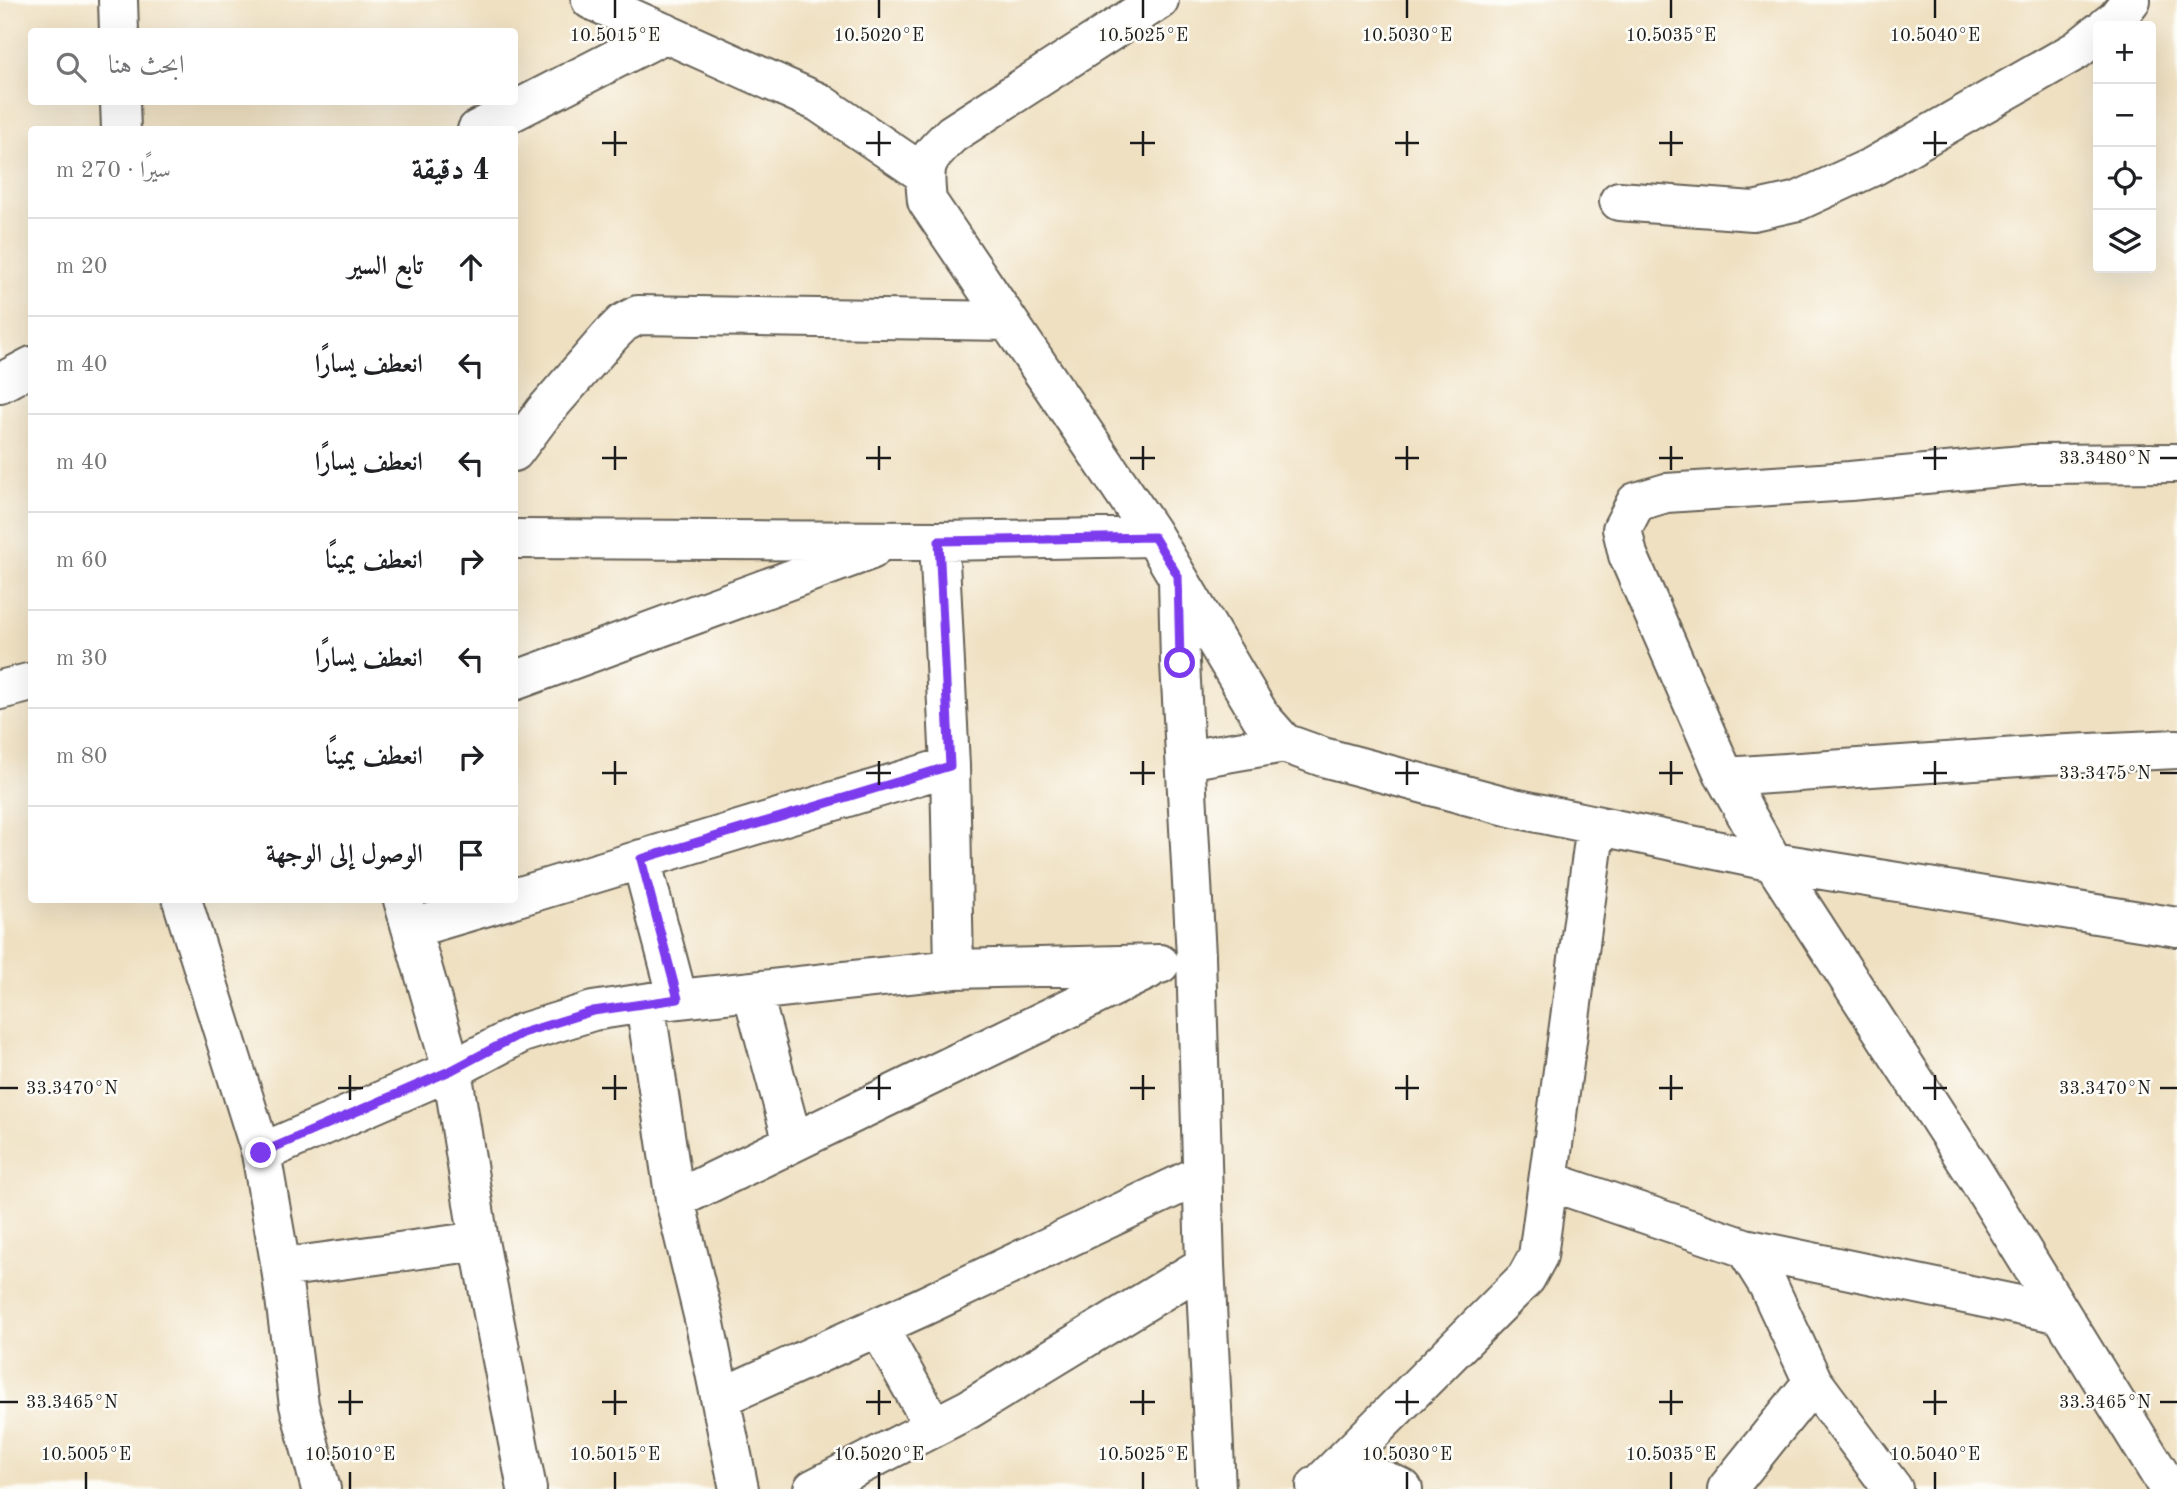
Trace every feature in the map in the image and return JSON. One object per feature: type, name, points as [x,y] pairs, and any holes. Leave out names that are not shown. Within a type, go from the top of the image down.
[{"type":"street","points":[[118,0],[119,28]]},
{"type":"street","points":[[591,0],[818,102],[924,174]]},
{"type":"street","points":[[1159,0],[951,134],[930,155],[924,174],[927,201],[1154,537],[1261,717],[1284,743],[1323,757],[1514,808],[1773,862],[2177,927]]},
{"type":"street","points":[[2113,21],[2132,0]]},
{"type":"street","points":[[485,126],[666,33]]},
{"type":"street","points":[[1619,201],[1753,211],[1798,201],[1874,166],[2077,50],[2093,37]]},
{"type":"street","points":[[120,105],[121,126]]},
{"type":"street","points":[[518,447],[544,412],[611,335],[638,315],[1007,321]]},
{"type":"street","points":[[0,383],[28,368]]},
{"type":"street","points":[[2169,1489],[1973,1171],[1773,862],[1725,777],[1628,555],[1622,529],[1636,502],[1666,494],[2033,464],[2177,463]]},
{"type":"street","points":[[518,539],[939,541],[1154,537]]},
{"type":"street","points":[[518,680],[893,541]]},
{"type":"street","points":[[939,541],[950,766],[954,969]]},
{"type":"street","points":[[1178,576],[1185,760],[1178,960],[1202,1174],[1216,1489]]},
{"type":"street","points":[[0,690],[28,683]]},
{"type":"street","points":[[1185,760],[1284,743]]},
{"type":"street","points":[[1725,777],[2177,749]]},
{"type":"street","points":[[518,897],[950,766]]},
{"type":"street","points":[[1317,1485],[1526,1278],[1538,1256],[1596,825]]},
{"type":"street","points":[[641,859],[662,1001],[675,1200],[739,1489]]},
{"type":"street","points":[[183,903],[261,1153],[281,1268],[299,1405],[321,1489]]},
{"type":"street","points":[[487,903],[408,914],[452,1070],[479,1241],[527,1489]]},
{"type":"street","points":[[261,1153],[452,1070],[522,1033],[593,1011],[954,969],[1178,960]]},
{"type":"street","points":[[675,1200],[1178,960]]},
{"type":"street","points":[[752,991],[793,1142]]},
{"type":"street","points":[[720,1398],[878,1327],[1202,1174]]},
{"type":"street","points":[[1549,1181],[1745,1248],[2061,1314]]},
{"type":"street","points":[[281,1268],[479,1241]]},
{"type":"street","points":[[1745,1248],[1768,1285],[1813,1382],[1893,1489]]},
{"type":"street","points":[[813,1489],[970,1409],[1205,1265]]},
{"type":"street","points":[[878,1327],[934,1427]]},
{"type":"street","points":[[1727,1489],[1813,1382]]},
{"type":"street","points":[[301,1489],[310,1449]]},
{"type":"street","points":[[1317,1485],[1352,1473],[1382,1478],[1403,1489]]},
{"type":"route","points":[[261,1153],[452,1070],[522,1033],[593,1011],[678,999],[641,859],[950,766],[939,541],[1154,537],[1178,576],[1180,663]]}]
